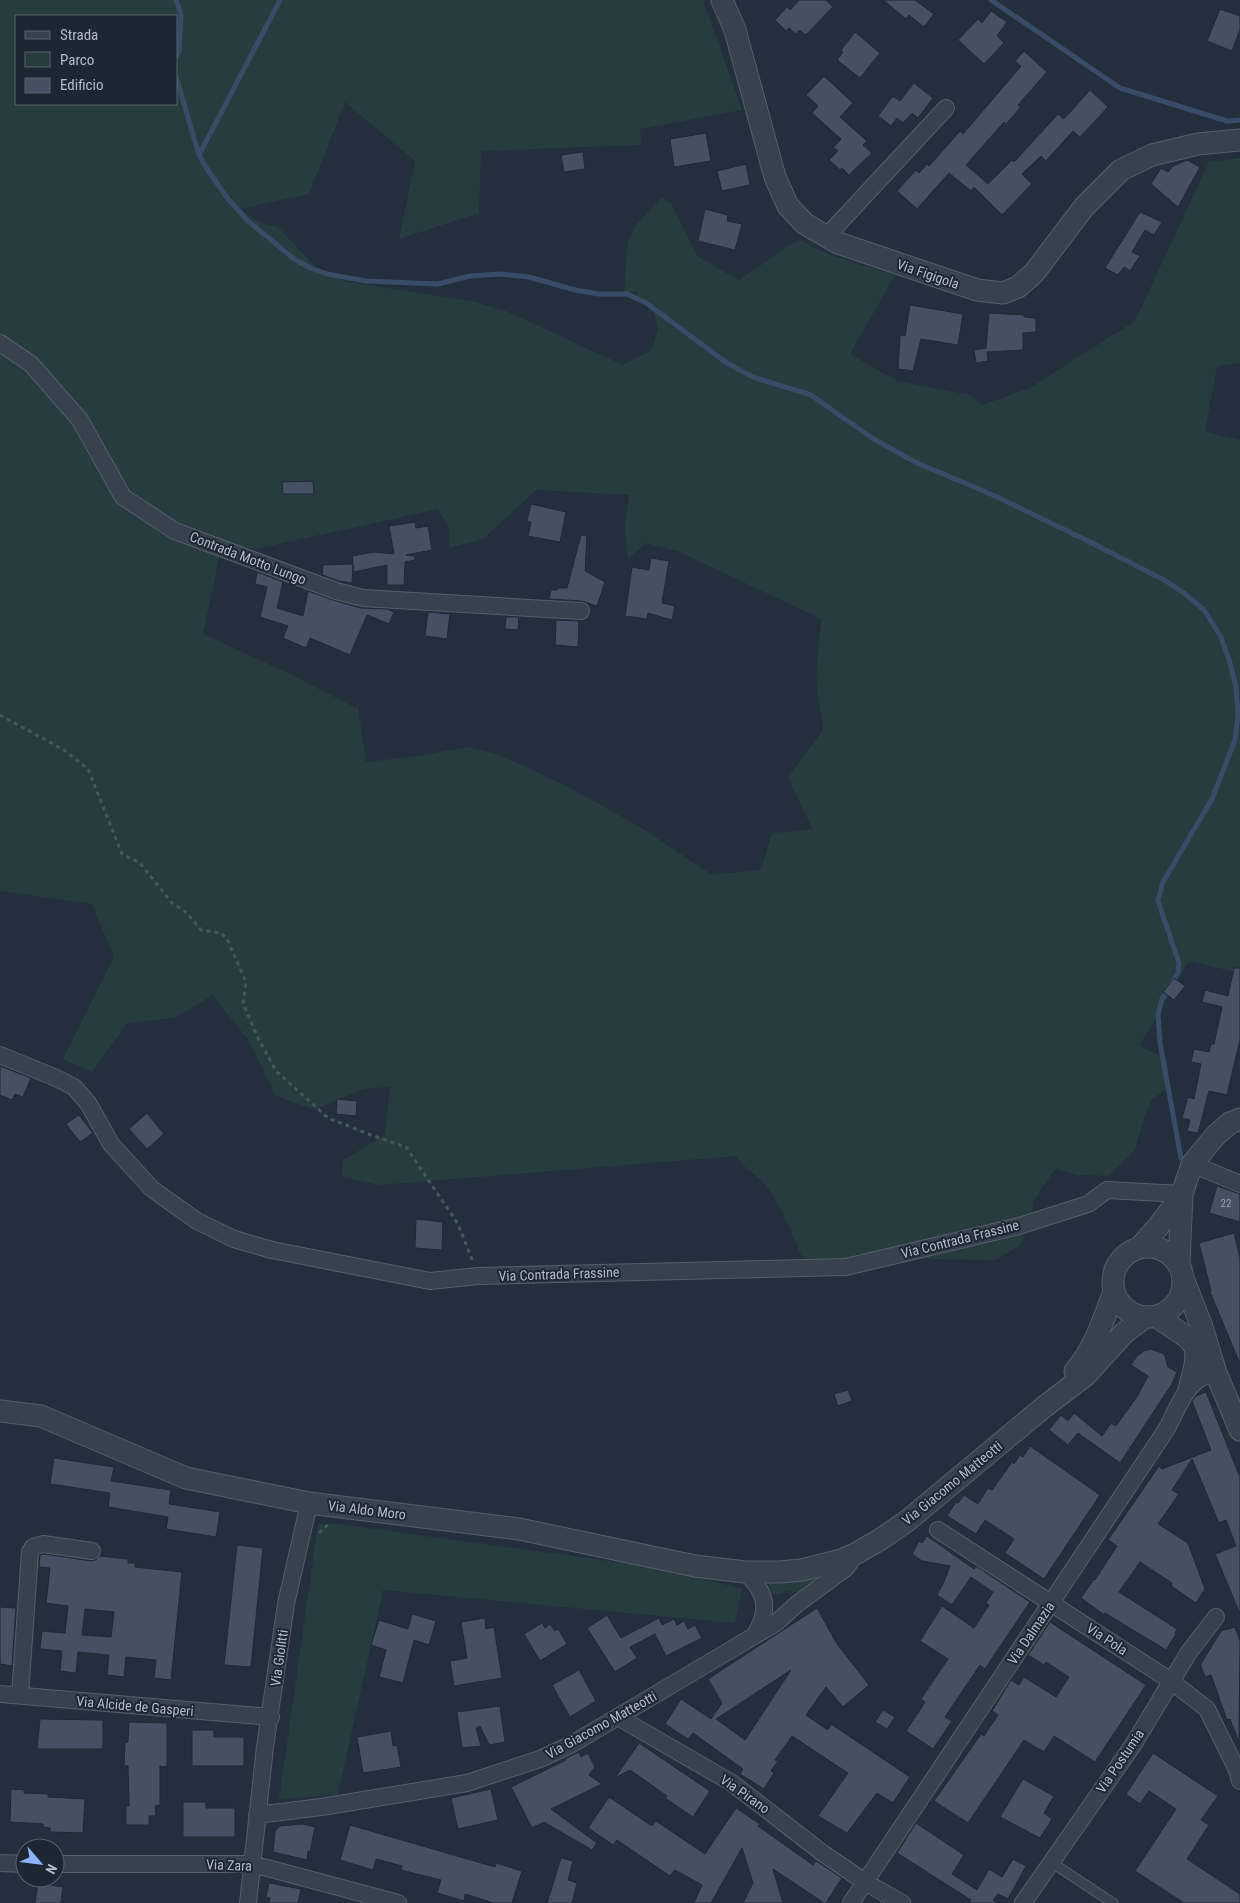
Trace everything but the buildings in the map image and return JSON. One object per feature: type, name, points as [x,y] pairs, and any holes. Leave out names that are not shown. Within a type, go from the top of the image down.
[{"type":"street","name":"Via Figigola","points":[[722,0],[735,30],[775,177],[788,206],[805,224],[838,243],[977,290],[1003,293],[1018,287],[1034,273],[1084,207],[1121,170],[1152,155],[1198,144],[1240,140]]},
{"type":"street","points":[[826,237],[946,108]]},
{"type":"street","name":"Contrada Motto Lungo","points":[[0,343],[31,364],[80,420],[123,497],[175,531],[336,591],[363,598],[582,612]]},
{"type":"street","name":"Via Contrada Frassine","points":[[0,1055],[54,1076],[74,1087],[88,1103],[111,1144],[152,1189],[197,1220],[234,1239],[272,1250],[430,1281],[478,1276],[846,1267],[1019,1226],[1088,1204],[1107,1190],[1182,1194]]},
{"type":"street","points":[[1216,1373],[1191,1341],[1171,1325],[1134,1315],[1125,1310],[1118,1302],[1114,1292],[1113,1281],[1115,1270],[1120,1260],[1139,1248],[1158,1227],[1182,1194],[1192,1164],[1216,1135],[1230,1123],[1240,1119]]},
{"type":"street","points":[[1192,1164],[1240,1184]]},
{"type":"street","points":[[1150,1318],[1168,1312],[1177,1304],[1182,1293],[1182,1194]]},
{"type":"street","points":[[1139,1248],[1161,1249],[1171,1255],[1181,1272],[1202,1327],[1216,1373],[1240,1430]]},
{"type":"street","name":"Via Giacomo Matteotti","points":[[1044,1407],[1086,1358],[1099,1332],[1114,1292]]},
{"type":"street","name":"Via Giacomo Matteotti","points":[[745,1572],[802,1570],[841,1560],[857,1553],[907,1521],[1044,1407],[1086,1375],[1124,1333],[1150,1318]]},
{"type":"street","points":[[1186,1391],[1194,1360],[1194,1350],[1191,1341]]},
{"type":"street","name":"Via Dalmazia","points":[[851,1903],[1166,1430],[1186,1391],[1202,1377],[1216,1373]]},
{"type":"street","name":"Via Aldo Moro","points":[[0,1411],[41,1416],[186,1478],[309,1503],[520,1529],[695,1566],[745,1572]]},
{"type":"street","name":"Via Giolitti","points":[[248,1903],[257,1815],[286,1604],[309,1503]]},
{"type":"street","name":"Via Pola","points":[[938,1530],[1171,1681],[1207,1709],[1237,1770],[1240,1781]]},
{"type":"street","points":[[20,1695],[30,1552],[33,1547],[43,1544],[92,1551]]},
{"type":"street","name":"Via Giacomo Matteotti","points":[[257,1815],[321,1807],[467,1783],[540,1759],[572,1744],[776,1623],[797,1604],[846,1568],[857,1553]]},
{"type":"street","points":[[745,1572],[762,1592],[765,1605],[764,1615],[755,1635]]},
{"type":"street","name":"Via Postumia","points":[[1023,1903],[1133,1745],[1189,1652],[1216,1617]]},
{"type":"street","name":"Via Alcide de Gasperi","points":[[0,1694],[270,1717]]},
{"type":"street","name":"Via Pirano","points":[[618,1717],[732,1783],[824,1854],[865,1882],[902,1903]]},
{"type":"street","points":[[0,1864],[15,1864]]},
{"type":"street","name":"Via Zara","points":[[65,1864],[252,1864],[398,1903]]},
{"type":"lane","points":[[1051,1862],[1113,1903]]},
{"type":"path","points":[[0,715],[64,750],[88,769],[122,854],[140,863],[172,903],[187,913],[201,930],[221,933],[227,940],[246,982],[243,1003],[258,1038],[276,1071],[328,1118],[371,1136],[406,1147],[458,1224],[478,1276]]},
{"type":"green space","points":[[0,0],[703,0],[742,110],[640,129],[641,145],[481,151],[479,213],[399,239],[415,161],[345,102],[309,194],[239,209],[261,223],[278,227],[317,269],[348,282],[471,301],[506,311],[623,365],[651,351],[658,329],[653,307],[639,299],[636,291],[624,295],[628,240],[637,224],[662,197],[671,203],[698,257],[739,280],[799,239],[820,251],[895,275],[850,354],[897,381],[970,395],[982,405],[1030,388],[1135,321],[1209,162],[1240,158],[1240,363],[1217,366],[1205,432],[1240,440],[1240,973],[1189,961],[1139,1046],[1167,1059],[1170,1087],[1152,1099],[1142,1124],[1135,1150],[1108,1176],[1079,1175],[1055,1169],[1033,1202],[1032,1224],[1019,1246],[996,1260],[918,1259],[836,1262],[802,1257],[772,1195],[763,1183],[743,1165],[737,1156],[379,1185],[342,1177],[342,1161],[385,1135],[390,1087],[363,1089],[315,1110],[276,1096],[249,1041],[213,995],[174,1018],[127,1023],[92,1072],[63,1059],[114,957],[92,904],[0,891]],"holes":[[[536,490],[629,495],[625,528],[628,559],[646,543],[680,552],[821,619],[816,679],[823,730],[788,778],[813,830],[772,833],[761,870],[712,875],[645,830],[567,786],[497,754],[468,747],[418,756],[366,762],[358,707],[356,708],[288,673],[203,634],[221,550],[229,546],[256,549],[438,509],[449,528],[449,548],[483,539]]]},
{"type":"green space","points":[[318,1524],[338,1524],[668,1569],[742,1589],[735,1623],[383,1590],[338,1794],[279,1800]]},
{"type":"green space","points":[[827,1573],[799,1593],[789,1591],[775,1595],[769,1586],[769,1583]]},
{"type":"waterway","points":[[176,0],[181,15],[178,54]]},
{"type":"waterway","points":[[199,155],[280,0]]},
{"type":"waterway","points":[[991,0],[1120,88],[1227,121],[1240,120]]},
{"type":"waterway","points":[[178,84],[199,155],[228,199],[247,220],[294,259],[310,268],[327,274],[366,281],[438,284],[470,276],[500,274],[529,277],[575,290],[599,294],[627,294],[646,303],[727,363],[753,377],[811,395],[872,438],[917,463],[993,495],[1088,541],[1164,580],[1184,593],[1204,610],[1221,637],[1230,663],[1236,687],[1238,715],[1235,740],[1212,799],[1163,882],[1158,901],[1179,963],[1178,973],[1162,999],[1158,1015],[1160,1043],[1181,1158]]}]
